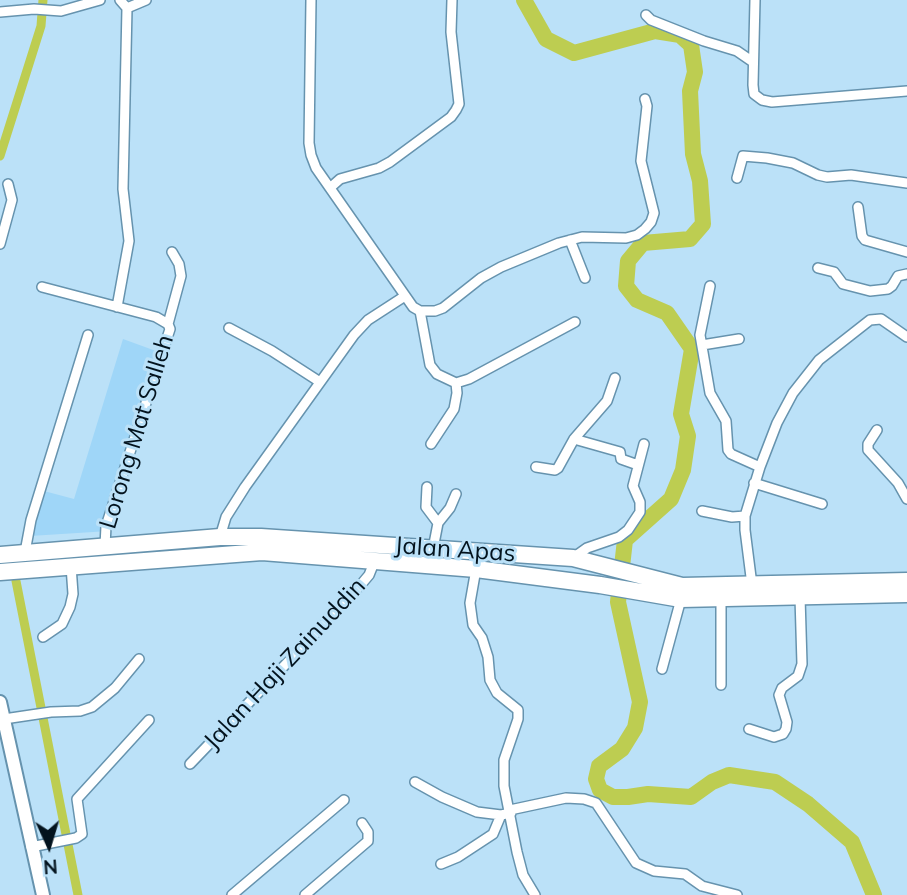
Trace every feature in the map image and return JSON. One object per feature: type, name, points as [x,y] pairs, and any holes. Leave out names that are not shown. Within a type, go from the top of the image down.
[{"type":"highway","name":"Jalan Apas","points":[[0,554],[220,537],[295,538],[573,558],[602,566],[635,583],[681,599],[907,594]]},
{"type":"highway","points":[[158,543],[155,550],[160,553],[194,551],[201,552],[204,556]]},
{"type":"highway","name":"Jalan Apas","points":[[3,572],[271,553],[475,569],[600,585],[907,581]]},
{"type":"highway","points":[[512,554],[523,561],[549,566],[556,580]]},
{"type":"highway","points":[[751,585],[759,593],[792,598]]},
{"type":"street","points":[[0,12],[35,6],[61,11],[100,0]]},
{"type":"street","points":[[117,307],[129,241],[123,189],[127,8],[120,0]]},
{"type":"street","points":[[127,8],[146,0]]},
{"type":"street","points":[[311,0],[309,143],[316,168],[405,296],[420,312],[443,308],[465,289],[501,267],[569,240],[582,237],[626,238],[637,234],[650,222],[653,202],[640,161],[647,106],[645,99]]},
{"type":"street","points":[[331,187],[340,179],[379,168],[390,162],[451,117],[456,110],[459,104],[451,32],[452,0]]},
{"type":"street","points":[[755,0],[754,94],[762,100],[772,102],[907,91]]},
{"type":"street","points":[[646,15],[651,20],[696,38],[737,51],[754,62]]},
{"type":"street","points":[[737,178],[744,156],[793,163],[827,177],[852,175],[907,183]]},
{"type":"street","points":[[0,244],[12,200],[8,184]]},
{"type":"street","points":[[858,207],[862,236],[865,240],[907,252]]},
{"type":"street","points":[[569,240],[584,278]]},
{"type":"street","points":[[168,324],[181,276],[179,264],[172,252]]},
{"type":"street","points":[[818,268],[834,272],[843,284],[870,291],[888,289],[898,276],[907,274]]},
{"type":"street","points":[[710,286],[700,330],[710,393],[726,421],[728,450],[760,467]]},
{"type":"street","name":"Lorong Mat Salleh","points":[[42,287],[156,317],[168,324],[169,335],[106,526],[105,547]]},
{"type":"street","points":[[220,537],[221,527],[239,496],[361,328],[405,296]]},
{"type":"street","points":[[420,312],[430,365],[447,380],[456,383],[469,379],[575,321]]},
{"type":"street","points":[[751,585],[745,516],[754,483],[777,423],[793,393],[819,360],[870,320],[881,319],[907,337]]},
{"type":"street","points":[[229,328],[272,351],[320,382]]},
{"type":"street","points":[[25,552],[31,520],[88,335]]},
{"type":"street","points":[[702,345],[739,339]]},
{"type":"street","points":[[536,467],[555,470],[558,468],[574,439],[607,401],[615,378]]},
{"type":"street","points":[[431,444],[454,409],[456,383]]},
{"type":"street","points":[[877,430],[868,444],[868,450],[898,483],[907,499]]},
{"type":"street","points":[[574,439],[620,452],[621,459],[638,465]]},
{"type":"street","points":[[573,558],[587,548],[612,540],[628,530],[641,508],[633,486],[644,444]]},
{"type":"street","points":[[754,483],[822,504]]},
{"type":"street","points":[[427,487],[426,507],[438,523]]},
{"type":"street","points":[[433,549],[438,523],[450,509],[456,494]]},
{"type":"street","points":[[702,511],[732,517],[745,516]]},
{"type":"street","name":"Jalan Haji Zainuddin","points":[[190,764],[353,594],[369,575],[375,560]]},
{"type":"street","points":[[43,637],[62,624],[70,607],[73,594],[71,566]]},
{"type":"street","points":[[475,569],[470,603],[473,625],[482,638],[488,657],[490,680],[496,693],[517,710],[518,719],[504,760],[503,772],[507,813],[523,875],[531,894]]},
{"type":"street","points":[[749,729],[774,737],[783,734],[786,729],[787,722],[779,695],[782,688],[798,676],[802,664],[792,598]]},
{"type":"street","points":[[662,669],[681,599]]},
{"type":"street","points":[[721,599],[721,685]]},
{"type":"street","points":[[4,719],[80,711],[92,707],[115,688],[139,659]]},
{"type":"street","points":[[0,702],[43,895]]},
{"type":"street","points":[[31,847],[76,838],[82,834],[77,799],[149,720]]},
{"type":"street","points":[[415,782],[477,812],[507,813],[566,798],[596,803],[636,863],[654,871],[685,874],[702,886],[737,895]]},
{"type":"street","points":[[232,895],[344,800]]},
{"type":"street","points":[[441,864],[458,857],[493,834],[507,813]]},
{"type":"street","points":[[305,895],[368,841],[369,832],[362,824]]},
{"type":"shaded area","points":[[123,339],[167,355],[109,531],[30,536],[44,491],[74,499]]},
{"type":"waterway","points":[[0,156],[41,26],[43,0]]},
{"type":"waterway","points":[[524,0],[546,39],[574,53],[655,31],[680,35],[691,45],[695,72],[690,91],[693,154],[700,181],[703,224],[690,239],[643,243],[628,261],[626,286],[637,300],[667,313],[692,349],[681,414],[688,436],[683,470],[671,499],[625,540],[618,602],[640,702],[635,728],[622,749],[599,766],[596,779],[600,790],[613,797],[648,794],[691,797],[712,782],[729,775],[775,782],[808,804],[852,842],[874,895]]},
{"type":"waterway","points":[[16,581],[78,895]]}]
